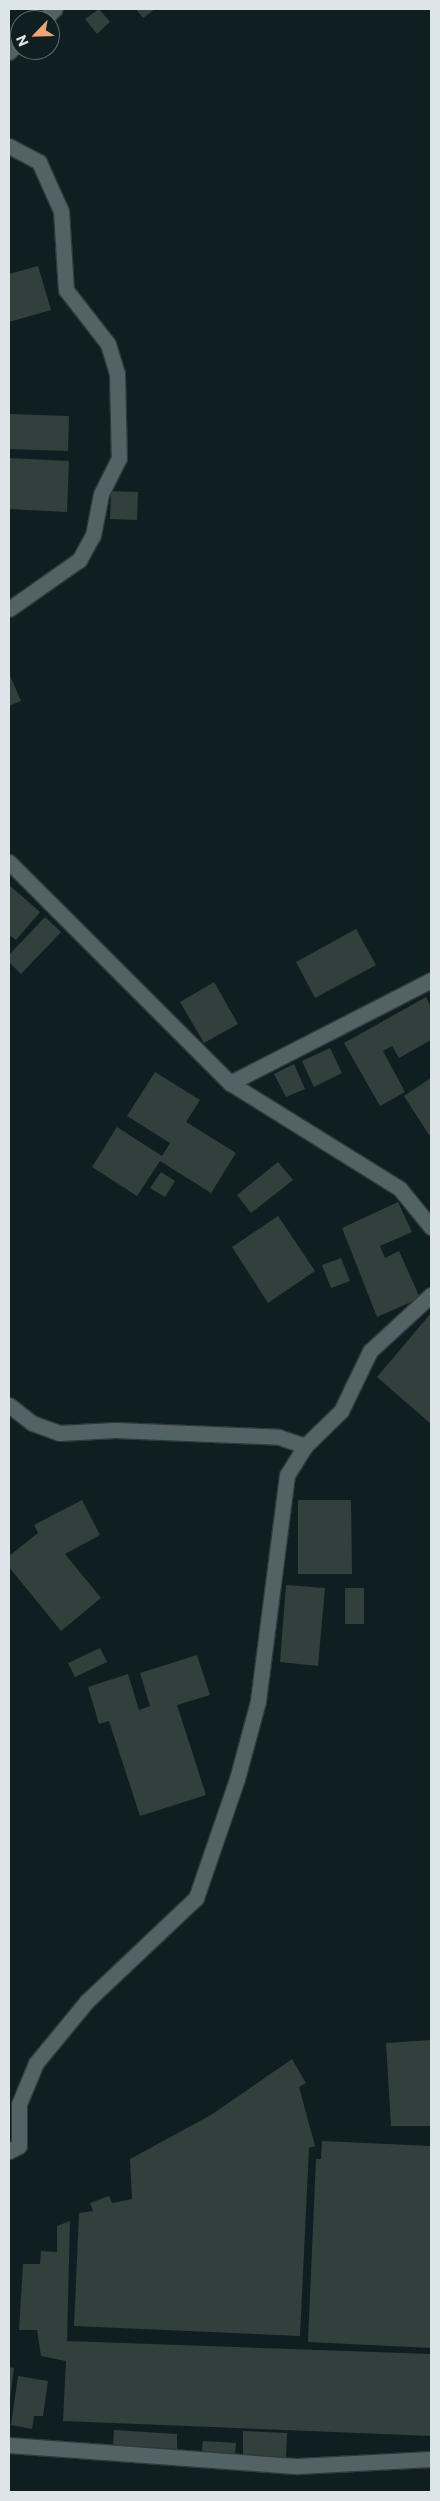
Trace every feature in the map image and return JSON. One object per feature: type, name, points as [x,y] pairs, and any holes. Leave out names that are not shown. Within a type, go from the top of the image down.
[{"type":"street","points":[[9,146],[39,162],[61,210],[66,290],[108,344],[117,373],[119,458],[101,494],[93,535],[79,560],[9,609]]},
{"type":"street","points":[[9,862],[230,1083],[400,1189],[431,1227]]},
{"type":"street","points":[[230,1083],[431,980]]},
{"type":"street","points":[[9,2152],[19,2146],[19,2104],[36,2063],[87,2001],[196,1898],[237,1779],[258,1701],[278,1520],[287,1475],[305,1446],[341,1411],[370,1350],[431,1296]]},
{"type":"street","points":[[9,1405],[32,1423],[59,1433],[115,1430],[279,1437],[305,1446]]},
{"type":"street","points":[[9,2445],[298,2466],[431,2459]]},
{"type":"building","points":[[99,9],[110,22],[97,34],[85,19]]},
{"type":"building","points":[[136,9],[155,9],[143,18]]},
{"type":"building","points":[[38,266],[51,310],[9,322],[9,274]]},
{"type":"building","points":[[9,414],[69,416],[68,451],[9,449]]},
{"type":"building","points":[[9,458],[69,461],[67,512],[9,509]]},
{"type":"building","points":[[111,491],[138,492],[137,520],[110,519]]},
{"type":"building","points":[[9,673],[21,701],[9,706]]},
{"type":"building","points":[[9,885],[40,912],[16,940],[9,935]]},
{"type":"building","points":[[45,917],[61,932],[21,974],[9,962],[9,955]]},
{"type":"building","points":[[356,929],[376,965],[315,998],[296,962]]},
{"type":"building","points":[[214,982],[238,1024],[204,1043],[180,1002]]},
{"type":"building","points":[[426,997],[431,1007],[431,1040],[399,1058],[392,1046],[383,1051],[405,1092],[380,1106],[344,1043]]},
{"type":"building","points":[[330,1048],[342,1073],[314,1087],[302,1061]]},
{"type":"building","points":[[294,1064],[305,1089],[286,1097],[274,1074]]},
{"type":"building","points":[[155,1072],[200,1100],[186,1122],[236,1153],[211,1193],[160,1161],[137,1196],[92,1167],[117,1127],[162,1156],[170,1143],[127,1116]]},
{"type":"building","points":[[431,1078],[431,1134],[429,1135],[404,1096]]},
{"type":"building","points":[[278,1162],[293,1180],[251,1213],[237,1195]]},
{"type":"building","points":[[161,1172],[175,1181],[165,1197],[150,1188]]},
{"type":"building","points":[[398,1202],[412,1232],[380,1246],[385,1258],[399,1251],[420,1298],[377,1317],[342,1228]]},
{"type":"building","points":[[278,1216],[315,1271],[268,1303],[232,1247]]},
{"type":"building","points":[[341,1258],[350,1281],[331,1288],[322,1265]]},
{"type":"building","points":[[431,1313],[431,1424],[377,1377]]},
{"type":"building","points":[[82,1500],[100,1535],[65,1554],[101,1598],[61,1631],[9,1567],[9,1556],[38,1533],[34,1525]]},
{"type":"building","points":[[298,1500],[351,1500],[352,1574],[298,1574]]},
{"type":"building","points":[[286,1585],[325,1588],[318,1666],[280,1662]]},
{"type":"building","points":[[345,1588],[364,1588],[364,1624],[345,1624]]},
{"type":"building","points":[[100,1648],[107,1662],[75,1677],[68,1663]]},
{"type":"building","points":[[197,1655],[210,1695],[177,1705],[206,1795],[140,1816],[109,1721],[99,1724],[88,1687],[128,1674],[139,1710],[150,1706],[140,1673]]},
{"type":"building","points":[[431,2040],[431,2126],[391,2126],[386,2043]]},
{"type":"building","points":[[292,2059],[306,2083],[299,2087],[315,2146],[309,2148],[300,2336],[74,2326],[79,2213],[93,2211],[90,2203],[109,2196],[112,2203],[132,2199],[130,2159],[211,2115]]},
{"type":"building","points":[[322,2141],[431,2146],[431,2348],[308,2342],[316,2159],[321,2159]]},
{"type":"building","points":[[70,2221],[67,2341],[431,2354],[431,2436],[63,2421],[66,2361],[41,2356],[37,2330],[19,2330],[23,2264],[40,2264],[41,2251],[57,2252],[57,2226]]},
{"type":"building","points":[[9,2367],[14,2368],[10,2399],[9,2399]]},
{"type":"building","points":[[18,2376],[48,2381],[43,2416],[34,2416],[32,2429],[11,2425]]},
{"type":"building","points":[[114,2430],[177,2434],[177,2449],[113,2445]]},
{"type":"building","points":[[243,2431],[287,2433],[286,2458],[243,2456]]},
{"type":"building","points":[[203,2441],[236,2443],[235,2454],[202,2451]]}]
